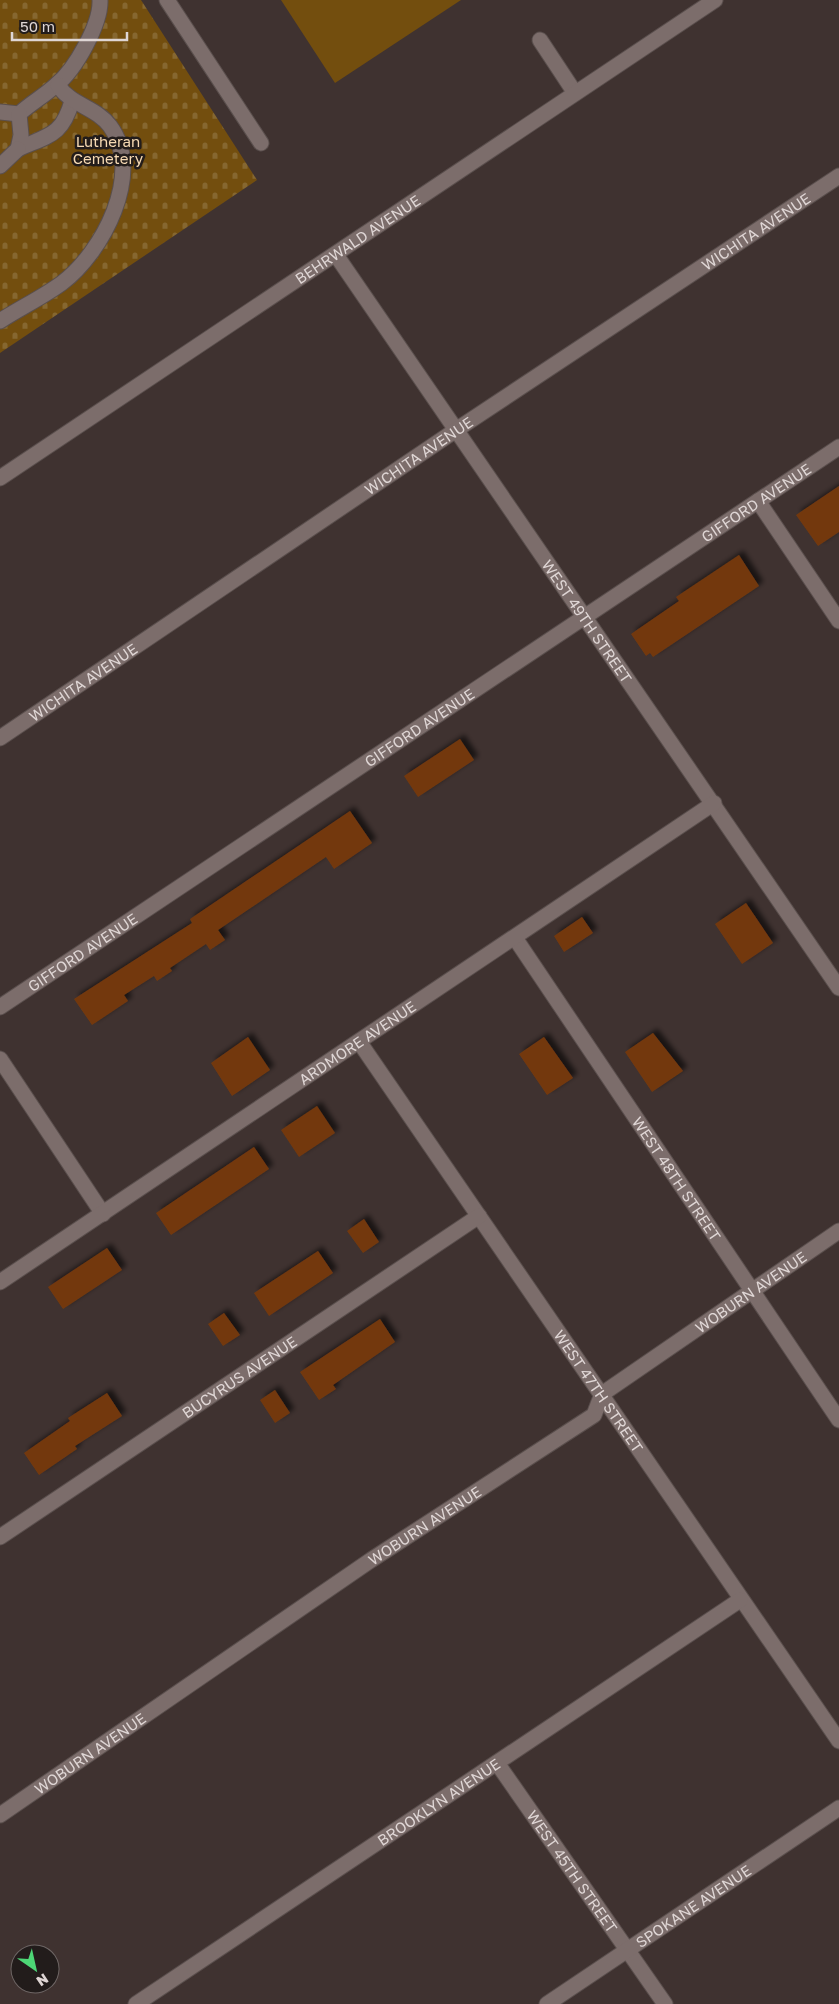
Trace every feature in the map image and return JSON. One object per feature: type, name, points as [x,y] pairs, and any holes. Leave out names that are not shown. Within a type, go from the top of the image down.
[{"type":"street","points":[[0,112],[19,114],[58,85],[81,54],[90,38],[98,14],[100,0]]},
{"type":"street","points":[[167,0],[261,143]]},
{"type":"street","name":"BEHRWALD AVENUE","points":[[0,478],[715,0]]},
{"type":"street","points":[[540,40],[575,93]]},
{"type":"street","points":[[0,321],[62,283],[84,262],[119,201],[124,185],[125,165],[118,139],[110,125],[84,105],[72,101],[62,93],[58,85]]},
{"type":"street","points":[[0,166],[18,149],[38,142],[56,132],[67,118],[72,101]]},
{"type":"street","points":[[18,149],[21,135],[19,114]]},
{"type":"street","name":"WICHITA AVENUE","points":[[0,738],[456,430],[839,176]]},
{"type":"street","name":"WEST 49TH STREET","points":[[336,255],[714,803],[839,988]]},
{"type":"street","name":"GIFFORD AVENUE","points":[[0,1007],[839,447]]},
{"type":"street","points":[[758,502],[839,621]]},
{"type":"street","name":"ARDMORE AVENUE","points":[[0,1282],[360,1043],[714,803]]},
{"type":"street","name":"WEST 48TH STREET","points":[[514,938],[750,1291],[839,1420]]},
{"type":"street","name":"WEST 47TH STREET","points":[[360,1043],[602,1394],[740,1600],[839,1741]]},
{"type":"street","points":[[0,1059],[103,1214]]},
{"type":"street","name":"BUCYRUS AVENUE","points":[[0,1538],[478,1216]]},
{"type":"street","name":"WOBURN AVENUE","points":[[0,1815],[371,1560],[594,1415],[602,1394],[839,1231]]},
{"type":"street","name":"BROOKLYN AVENUE","points":[[136,2004],[740,1600]]},
{"type":"street","name":"WEST 45TH STREET","points":[[497,1763],[665,2004]]},
{"type":"street","name":"SPOKANE AVENUE","points":[[547,2004],[839,1808]]},
{"type":"green space","name":"Lutheran Cemetery","points":[[0,0],[141,0],[257,180],[0,353]]},
{"type":"green space","points":[[281,0],[461,0],[335,83]]},
{"type":"building","points":[[839,486],[839,532],[818,546],[796,515]]},
{"type":"building","points":[[739,555],[759,586],[653,657],[650,653],[646,656],[631,634],[679,601],[676,597]]},
{"type":"building","points":[[460,739],[474,760],[418,797],[404,776]]},
{"type":"building","points":[[350,811],[372,843],[334,869],[326,857],[218,930],[225,940],[210,950],[206,944],[170,968],[172,971],[157,981],[154,976],[124,995],[128,1001],[92,1025],[74,999],[192,923],[190,919]]},
{"type":"building","points":[[746,903],[773,943],[742,964],[715,924]]},
{"type":"building","points":[[582,917],[593,933],[564,952],[554,936]]},
{"type":"building","points":[[653,1033],[683,1071],[652,1092],[625,1052]]},
{"type":"building","points":[[248,1037],[270,1070],[232,1096],[211,1063]]},
{"type":"building","points":[[544,1037],[573,1078],[547,1095],[519,1054]]},
{"type":"building","points":[[317,1106],[335,1133],[299,1157],[281,1130]]},
{"type":"building","points":[[254,1147],[269,1169],[171,1235],[156,1213]]},
{"type":"building","points":[[364,1219],[379,1242],[363,1253],[347,1231]]},
{"type":"building","points":[[107,1248],[122,1270],[63,1309],[48,1287]]},
{"type":"building","points":[[318,1251],[333,1273],[269,1316],[254,1293]]},
{"type":"building","points":[[224,1313],[240,1335],[223,1346],[208,1324]]},
{"type":"building","points":[[380,1319],[395,1342],[333,1385],[336,1389],[319,1400],[300,1372]]},
{"type":"building","points":[[275,1390],[290,1413],[275,1423],[260,1400]]},
{"type":"building","points":[[107,1393],[122,1416],[75,1446],[77,1449],[39,1475],[24,1453],[70,1421],[68,1418]]}]
